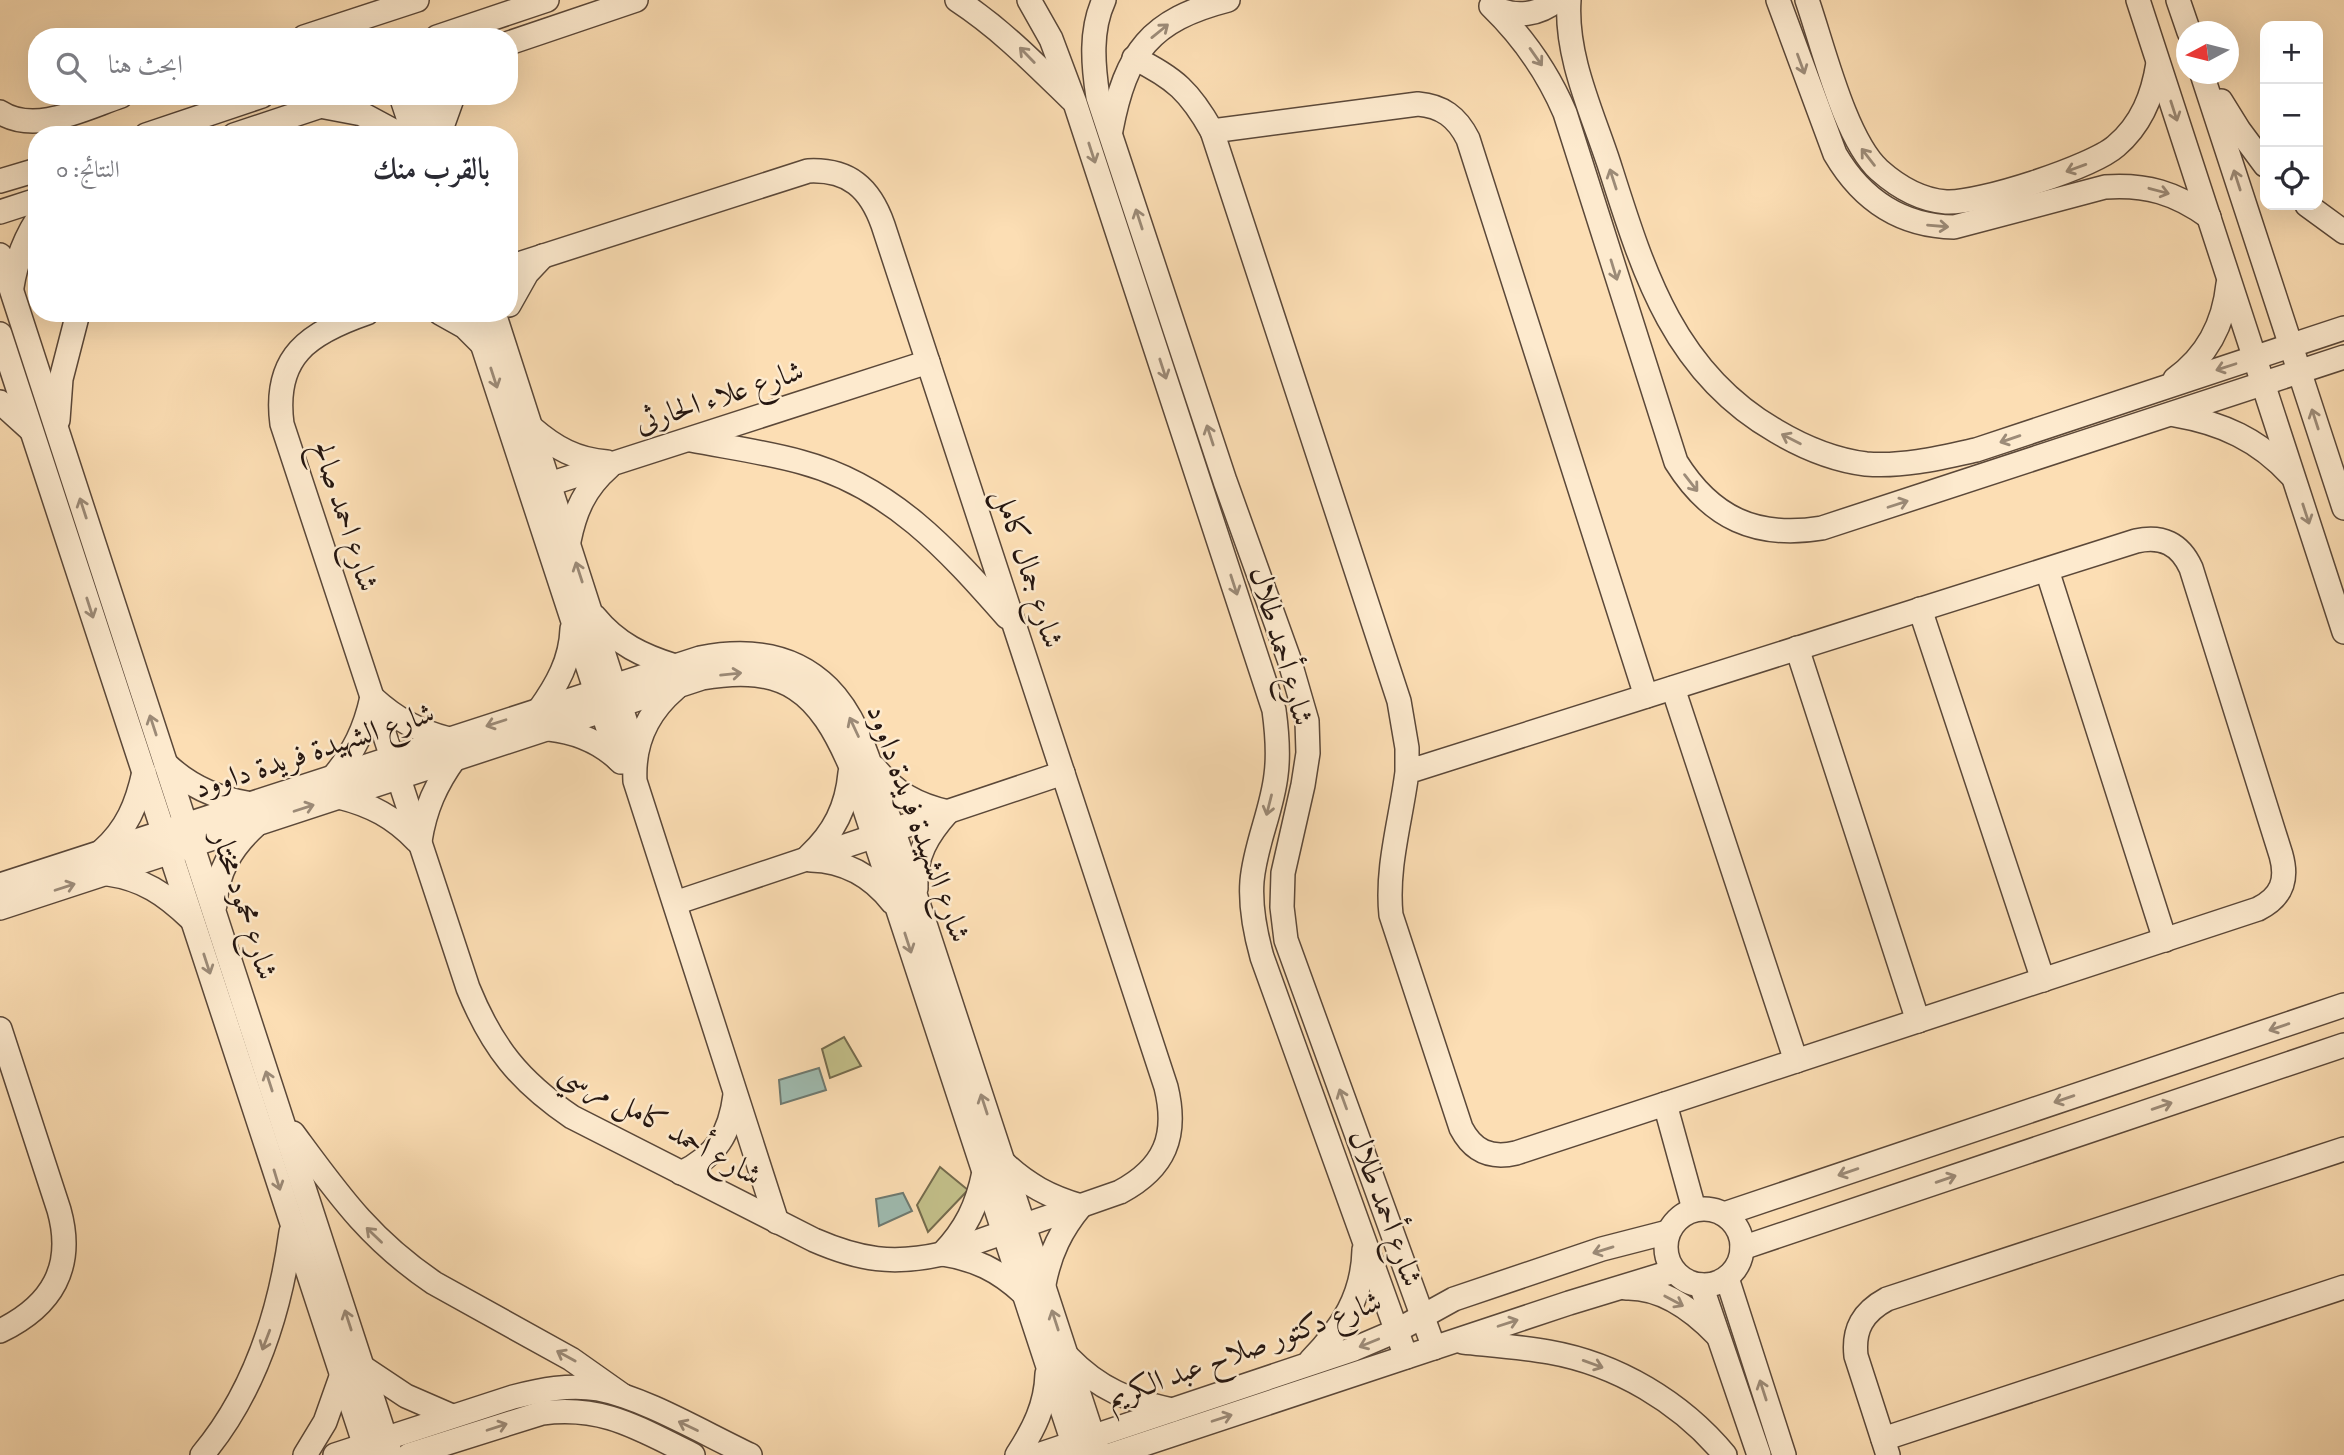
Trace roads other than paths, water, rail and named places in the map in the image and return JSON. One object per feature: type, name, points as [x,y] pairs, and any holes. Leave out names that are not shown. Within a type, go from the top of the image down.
[{"type":"street","points":[[331,28],[417,0]]},
{"type":"street","points":[[464,28],[547,0]]},
{"type":"street","points":[[518,40],[636,0]]},
{"type":"street","points":[[957,0],[1016,44],[1075,103]]},
{"type":"street","name":"شارع أحمد طلال","points":[[1028,0],[1051,39],[1075,103],[1274,710],[1278,743],[1276,777],[1255,858],[1252,883],[1255,933],[1406,1357]]},
{"type":"street","name":"شارع أحمد طلال","points":[[1104,0],[1095,34],[1094,60],[1098,97],[1225,481],[1289,659],[1307,722],[1308,753],[1303,785],[1283,873],[1282,907],[1286,940],[1422,1315],[1444,1344]]},
{"type":"street","points":[[1110,133],[1121,84],[1134,58],[1147,41],[1181,15],[1228,0]]},
{"type":"street","points":[[1485,2],[1503,12],[1530,14],[1557,0]]},
{"type":"street","points":[[1569,0],[1570,28],[1579,73],[1632,235],[1661,307],[1680,340],[1703,371],[1730,398],[1760,422],[1793,441],[1828,455],[1864,464],[1901,464],[1976,450],[2344,328]]},
{"type":"street","points":[[1779,0],[1835,154],[1860,189],[1893,214],[1934,227],[1955,227],[2105,187],[2128,186],[2171,194],[2209,217]]},
{"type":"street","points":[[1807,0],[1849,122],[1866,156],[1894,182],[1928,198],[1945,202],[1976,198],[2097,160],[2133,129],[2146,109],[2154,87],[2158,63]]},
{"type":"street","points":[[2138,0],[2344,632]]},
{"type":"street","points":[[2178,0],[2185,21]]},
{"type":"street","points":[[1485,2],[1527,44],[1555,89],[1565,113],[1676,462],[1689,483],[1706,500],[1726,515],[1748,525],[1773,531],[1797,532],[1822,528],[2344,357]]},
{"type":"street","points":[[1075,103],[1069,54],[1075,48],[1084,48],[1094,60]]},
{"type":"street","points":[[1134,58],[1181,86],[1212,131],[1399,701],[1406,736],[1406,772],[1391,871],[1391,915],[1452,1102],[1467,1140],[1477,1149],[1489,1155],[1502,1156],[2165,940],[2258,909],[2279,894],[2284,882],[2285,869],[2281,855],[2191,568],[2186,555],[2176,545],[2163,539],[2150,538],[2046,570],[1406,772]]},
{"type":"street","points":[[2207,84],[2344,508]]},
{"type":"street","points":[[2210,84],[2260,157]]},
{"type":"street","points":[[1212,131],[1418,104],[1443,110],[1462,127],[1646,696]]},
{"type":"street","points":[[0,112],[25,122],[43,122],[94,105]]},
{"type":"street","points":[[173,126],[235,105]]},
{"type":"street","points":[[261,126],[324,105]]},
{"type":"street","points":[[404,105],[411,126]]},
{"type":"street","points":[[426,105],[434,126]]},
{"type":"street","points":[[441,126],[449,105]]},
{"type":"street","points":[[318,107],[362,114],[387,126]]},
{"type":"street","name":"شارع جمال كامل","points":[[518,264],[808,171],[833,172],[855,182],[872,200],[878,211],[1171,1107],[1171,1129],[1165,1149],[1154,1168],[1139,1182],[1120,1192],[1014,1229]]},
{"type":"street","points":[[0,181],[28,173]]},
{"type":"street","points":[[0,212],[28,203]]},
{"type":"street","points":[[2314,210],[2344,232]]},
{"type":"street","points":[[12,287],[16,263],[28,234]]},
{"type":"street","points":[[518,250],[543,256]]},
{"type":"street","name":"شارع محمود مختار","points":[[0,255],[166,763],[193,920],[292,1226],[353,1371]]},
{"type":"street","points":[[518,286],[543,256]]},
{"type":"street","points":[[2165,387],[2186,372],[2204,352],[2217,329],[2226,304],[2229,278]]},
{"type":"street","points":[[57,430],[61,379],[76,322]]},
{"type":"street","name":"شارع احمد صالح","points":[[341,322],[306,343],[294,357],[286,372],[280,407],[282,424],[395,767]]},
{"type":"street","points":[[456,322],[492,341]]},
{"type":"street","points":[[478,322],[492,341],[532,428],[540,487],[569,541],[582,616],[568,658],[542,719],[627,757]]},
{"type":"street","points":[[493,322],[492,341],[777,1222]]},
{"type":"street","points":[[492,341],[502,322]]},
{"type":"street","name":"شارع محمود مختار","points":[[0,334],[144,772],[214,911],[281,1117],[377,1448]]},
{"type":"street","name":"شارع علاء الحارثى","points":[[540,487],[928,362]]},
{"type":"street","points":[[0,402],[32,431]]},
{"type":"street","points":[[2172,415],[2227,428],[2252,441],[2275,458],[2294,478]]},
{"type":"street","points":[[532,428],[549,443],[569,454],[591,461],[614,463]]},
{"type":"street","points":[[688,439],[802,462],[879,497],[925,530],[946,549],[1015,626]]},
{"type":"street","points":[[569,541],[573,518],[583,497],[596,478],[614,463]]},
{"type":"street","points":[[1202,489],[1225,481]]},
{"type":"street","points":[[2046,570],[2165,940]]},
{"type":"street","points":[[1920,609],[2043,980]]},
{"type":"street","points":[[582,616],[677,675],[627,757]]},
{"type":"street","points":[[1797,648],[1917,1021]]},
{"type":"street","name":"شارع الشهيدة فريدة داوود","points":[[0,908],[10,886],[103,863],[677,675],[748,673],[770,677],[792,686],[810,699],[827,718],[860,764],[1086,1447]]},
{"type":"street","points":[[1673,688],[1796,1061]]},
{"type":"street","points":[[372,697],[388,712],[452,748],[430,798],[419,843]]},
{"type":"street","points":[[372,697],[359,740],[336,787],[383,812],[403,826],[419,843]]},
{"type":"street","points":[[166,763],[179,776],[204,791],[231,801],[254,814],[225,862],[216,886],[214,911]]},
{"type":"street","points":[[804,860],[820,846],[838,819],[860,764],[911,800],[948,812]]},
{"type":"street","name":"شارع أحمد كامل مرسي","points":[[395,767],[480,1020],[519,1075],[544,1098],[572,1117],[835,1250],[874,1260],[920,1259],[943,1254],[1014,1229]]},
{"type":"street","points":[[144,772],[134,809],[103,863],[162,892],[193,920]]},
{"type":"street","points":[[675,903],[1063,773]]},
{"type":"street","points":[[804,860],[836,863],[866,876],[907,904],[924,844],[934,826],[948,812]]},
{"type":"street","points":[[0,929],[10,914],[10,886]]},
{"type":"street","points":[[1724,1214],[2333,1009],[2342,1027],[2338,1047],[1742,1248]]},
{"type":"street","points":[[0,1029],[59,1210],[65,1251],[61,1271],[38,1306],[21,1320],[0,1331]]},
{"type":"street","points":[[681,1172],[698,1164],[714,1150],[726,1133],[736,1092]]},
{"type":"street","points":[[1665,1104],[1695,1209]]},
{"type":"street","points":[[281,1117],[348,1207],[388,1248],[434,1283],[571,1359],[622,1395],[750,1455]]},
{"type":"street","points":[[2344,1149],[1900,1295],[1874,1306],[1861,1322],[1854,1342],[1856,1356],[1886,1447],[2344,1287]]},
{"type":"street","points":[[994,1167],[1020,1178],[1038,1191],[1081,1206],[1055,1243],[1048,1264],[1034,1290],[987,1266],[943,1254],[971,1217],[994,1167]]},
{"type":"street","points":[[1695,1209],[1709,1209],[1724,1214],[1735,1225],[1742,1240],[1736,1268],[1727,1278],[1715,1284],[1701,1285],[1686,1281],[1674,1271],[1666,1252],[1668,1232],[1679,1217],[1695,1209]]},
{"type":"street","points":[[202,1455],[235,1408],[257,1365],[274,1320],[283,1285],[292,1226]]},
{"type":"street","name":"شارع دكتور صلاح عبد الكريم","points":[[1038,1455],[1086,1447],[1172,1410],[1353,1349],[1396,1331],[1422,1315],[1472,1292],[1602,1249],[1668,1232]]},
{"type":"street","points":[[1307,1365],[1345,1322],[1357,1296],[1363,1268],[1364,1240]]},
{"type":"street","name":"شارع دكتور صلاح عبد الكريم","points":[[1111,1455],[1674,1271]]},
{"type":"street","points":[[1727,1278],[1784,1455]]},
{"type":"street","points":[[1701,1285],[1759,1455]]},
{"type":"street","points":[[1616,1288],[1641,1288],[1664,1296],[1685,1307],[1720,1339]]},
{"type":"street","points":[[1444,1344],[1550,1352],[1587,1361],[1655,1394],[1686,1416],[1725,1455]]},
{"type":"street","points":[[1017,1455],[1035,1426],[1046,1385],[1057,1360],[1124,1397],[1172,1410]]},
{"type":"street","points":[[305,1455],[353,1371],[452,1416]]},
{"type":"street","points":[[335,1455],[377,1448],[452,1416],[540,1390],[567,1387],[622,1395]]},
{"type":"street","points":[[409,1455],[542,1413],[564,1410],[608,1416],[693,1455]]},
{"type":"street","points":[[1151,1455],[1172,1435]]}]
